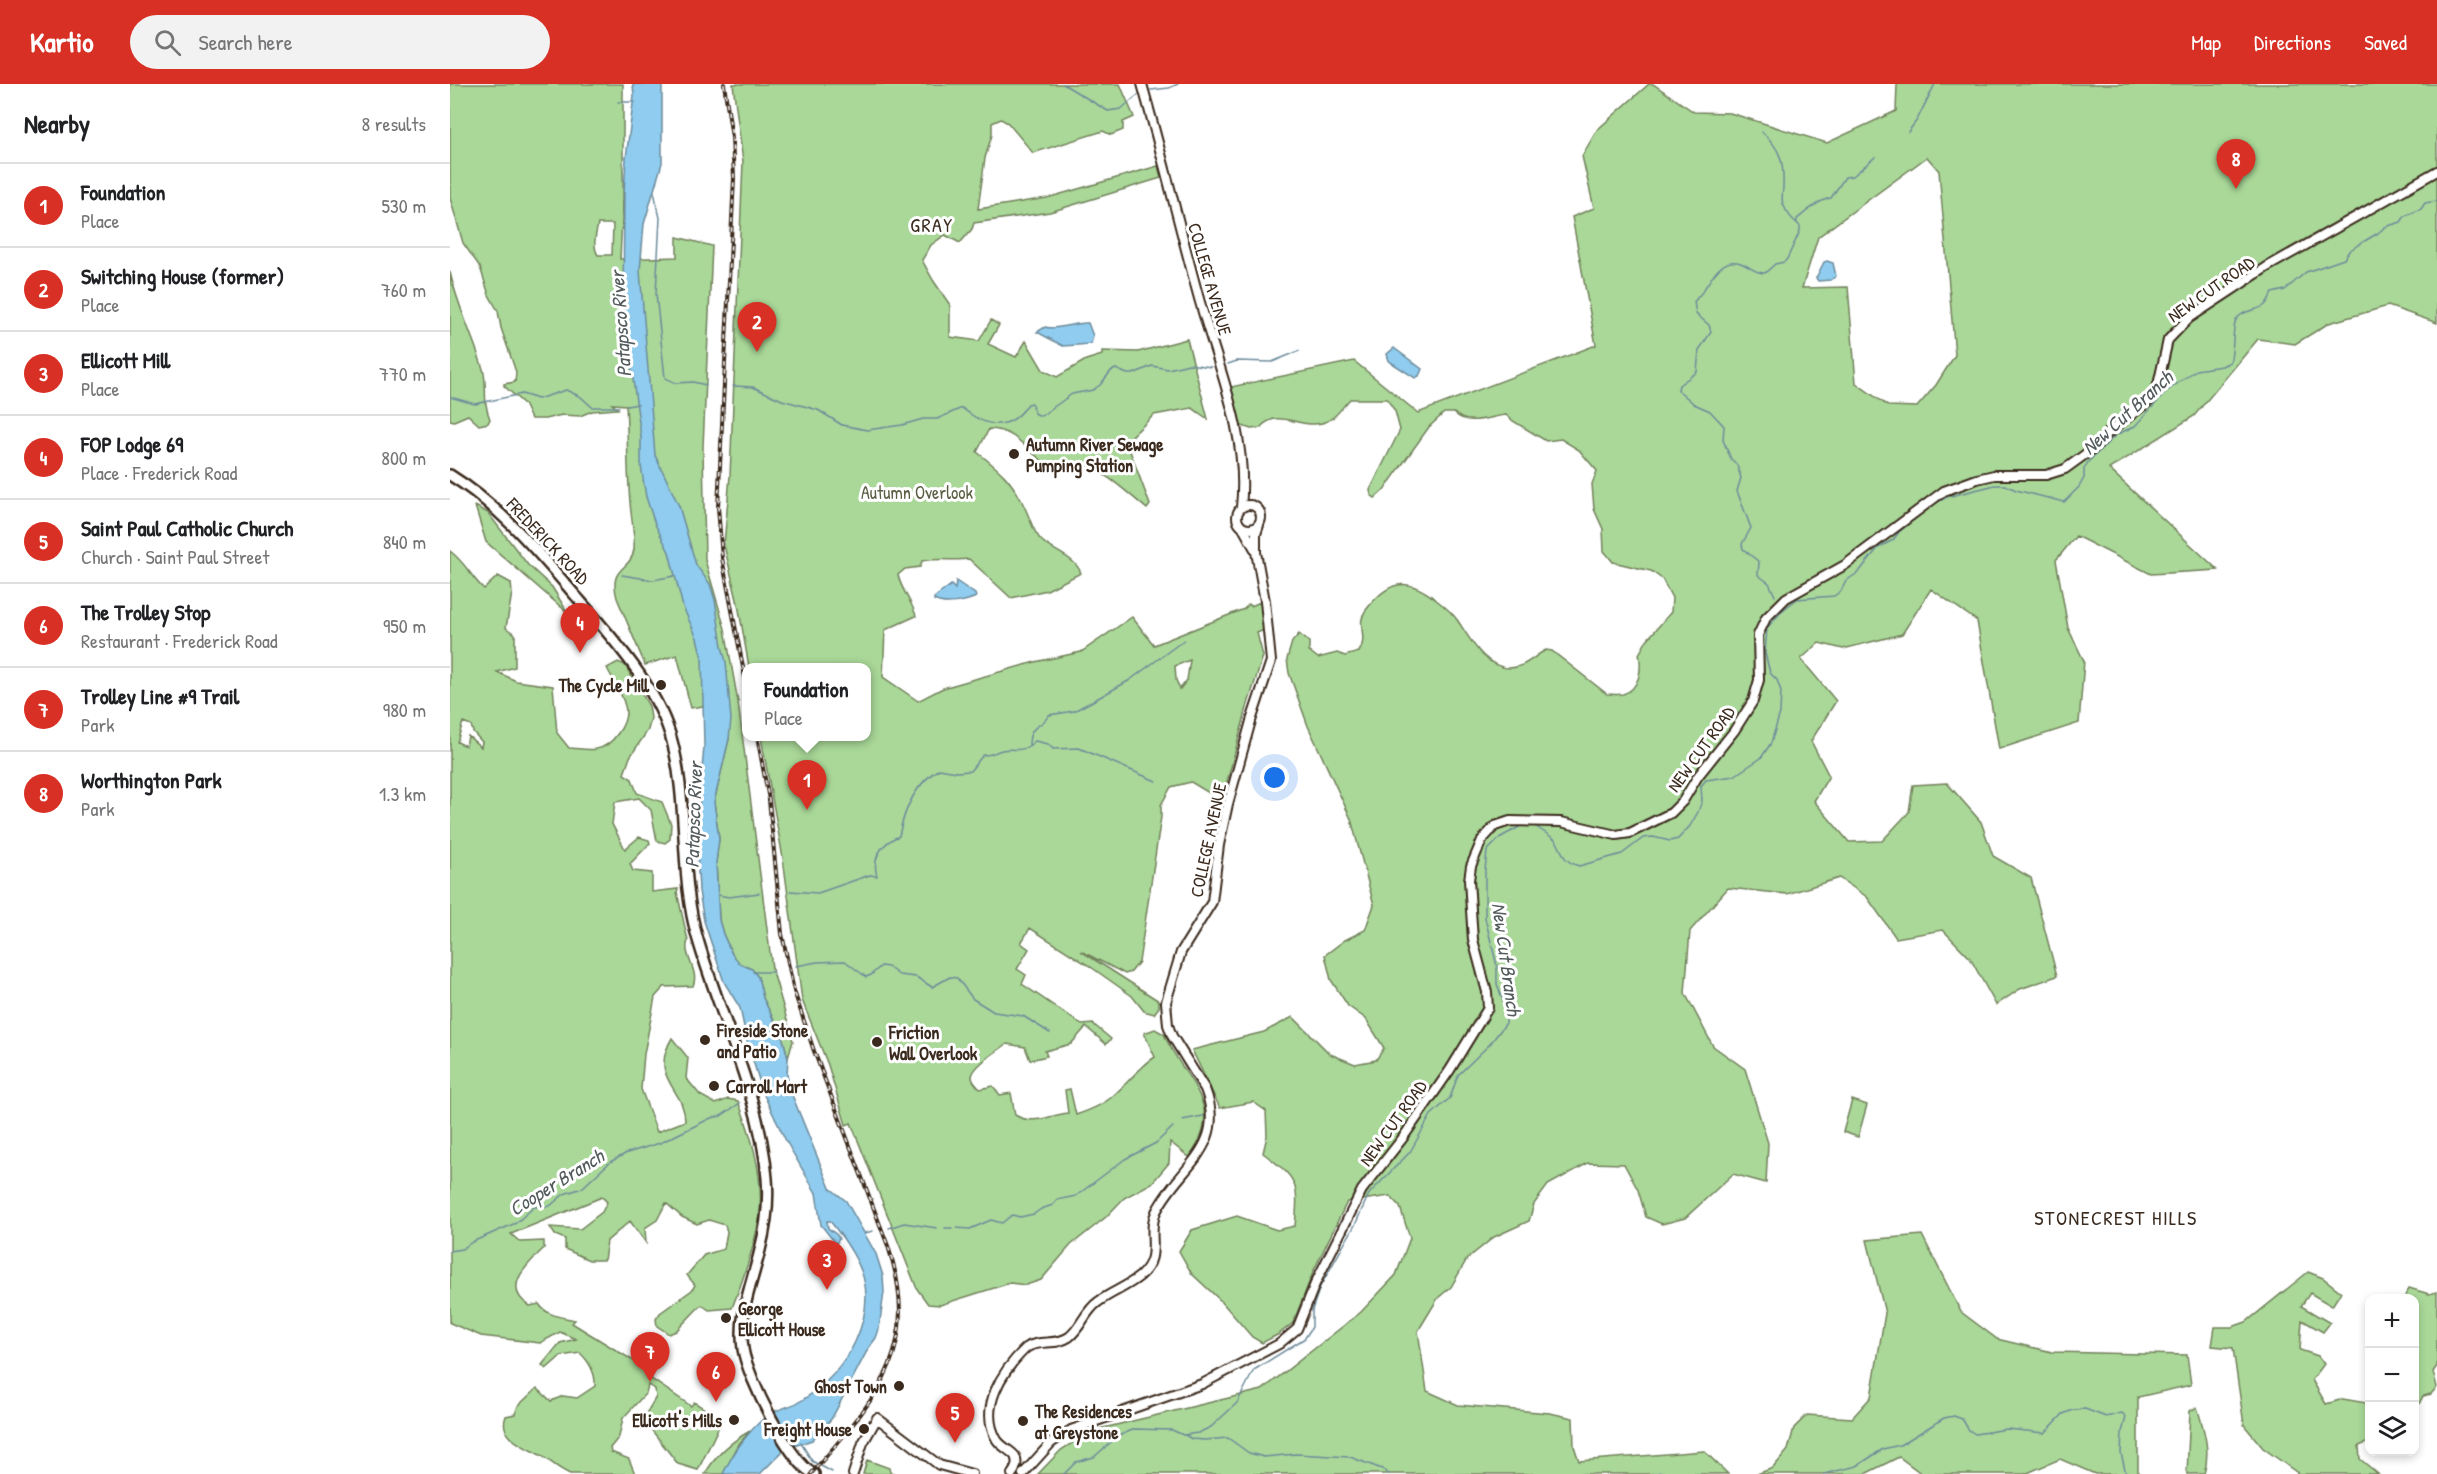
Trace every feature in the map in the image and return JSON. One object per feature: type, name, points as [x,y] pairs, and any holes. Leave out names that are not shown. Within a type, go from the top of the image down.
[{"type":"main road","name":"FREDERICK ROAD","points":[[450,475],[499,512],[534,547],[594,616],[639,675],[670,734],[678,784],[693,922],[750,1099],[765,1154],[767,1181],[764,1230],[744,1304],[742,1328],[745,1363],[766,1408],[796,1458],[807,1471],[814,1474]]},
{"type":"street","name":"COLLEGE AVENUE","points":[[1142,84],[1199,298],[1229,397],[1236,427],[1244,484],[1237,518],[1256,552]]},
{"type":"street","name":"NEW CUT ROAD","points":[[1023,1474],[1051,1443],[1071,1430],[1202,1384],[1280,1344],[1297,1329],[1315,1284],[1353,1206],[1450,1070],[1488,1008],[1487,992],[1473,940],[1469,880],[1478,848],[1496,826],[1510,821],[1561,822],[1616,835],[1630,833],[1671,813],[1683,801],[1698,776],[1734,731],[1753,701],[1759,680],[1757,647],[1761,626],[1786,598],[1845,565],[1944,491],[1977,478],[2011,474],[2046,475],[2072,465],[2150,400],[2158,385],[2168,340],[2188,319],[2266,267],[2437,171]]},
{"type":"street","name":"COLLEGE AVENUE","points":[[1012,1474],[1016,1464],[1015,1457],[998,1441],[990,1420],[990,1406],[995,1390],[1031,1344],[1063,1341],[1070,1336],[1097,1303],[1131,1283],[1147,1269],[1153,1256],[1155,1214],[1206,1146],[1209,1136],[1211,1111],[1209,1098],[1172,1036],[1168,1025],[1166,1002],[1181,952],[1212,902],[1223,826],[1251,721],[1271,661],[1269,631],[1256,552],[1256,534],[1261,512],[1254,505],[1244,484]]},
{"type":"street","points":[[1241,507],[1254,505]]},
{"type":"street","points":[[1243,528],[1255,528],[1259,525]]},
{"type":"street","points":[[853,1474],[863,1443],[877,1418],[939,1465],[972,1474]]},
{"type":"green space","points":[[450,84],[623,84],[623,199],[620,259],[677,257],[677,237],[712,246],[703,447],[705,560],[725,629],[738,702],[772,968],[793,1041],[788,1058],[783,1039],[763,998],[758,977],[752,969],[740,964],[732,954],[719,920],[716,862],[719,839],[714,802],[729,739],[729,702],[691,708],[677,655],[645,665],[617,598],[615,580],[629,562],[634,549],[626,405],[612,404],[618,409],[592,411],[580,416],[562,415],[531,419],[524,404],[504,386],[504,384],[515,382],[516,372],[501,328],[498,311],[489,295],[480,267],[463,243],[450,198]],"holes":[[[598,224],[613,224],[612,255],[598,255],[596,251]]]},
{"type":"green space","name":"Autumn Overlook","points":[[733,84],[1120,84],[1134,117],[1123,122],[1123,130],[1111,135],[1103,131],[1033,153],[1008,123],[1001,119],[992,123],[992,135],[985,158],[978,209],[1047,198],[1158,166],[1161,178],[1050,212],[974,223],[972,229],[960,243],[945,235],[931,245],[922,260],[950,305],[950,337],[979,341],[991,320],[999,325],[988,344],[1016,357],[1026,341],[1043,370],[1057,377],[1086,360],[1102,355],[1102,351],[1138,352],[1187,339],[1208,419],[1192,408],[1154,415],[1132,436],[1137,449],[1130,451],[1150,505],[1147,509],[1091,467],[1079,464],[1055,467],[1038,458],[1010,434],[989,429],[977,452],[1011,483],[1042,541],[1074,563],[1081,573],[1047,590],[1011,598],[969,559],[922,561],[920,567],[905,569],[898,575],[916,616],[885,630],[883,677],[918,701],[943,688],[1035,662],[1081,652],[1132,617],[1154,645],[1244,609],[1249,604],[1251,606],[1260,602],[1264,630],[1257,633],[1263,656],[1224,793],[1209,793],[1191,782],[1171,787],[1161,805],[1139,962],[1131,972],[1125,974],[1081,951],[1159,1001],[1159,1007],[1154,1014],[1144,1011],[1132,996],[1030,928],[1021,943],[1029,949],[1017,969],[1026,975],[1022,984],[1082,1025],[1093,1024],[1111,1039],[1106,1044],[1086,1027],[1071,1044],[1045,1051],[1047,1056],[1030,1060],[1025,1047],[1007,1044],[981,1063],[973,1073],[974,1082],[980,1089],[993,1086],[1000,1095],[1011,1093],[1015,1115],[1022,1118],[1035,1120],[1068,1113],[1065,1090],[1070,1089],[1076,1115],[1110,1099],[1155,1057],[1144,1033],[1155,1029],[1164,1034],[1198,1093],[1203,1107],[1204,1122],[1200,1139],[1189,1157],[1170,1142],[1169,1163],[1152,1183],[1124,1198],[1106,1217],[1071,1245],[1041,1280],[1026,1285],[1010,1283],[940,1305],[928,1304],[917,1289],[851,1123],[846,1125],[828,1065],[802,1000],[783,858],[762,741],[871,741],[871,663],[748,663],[738,604],[724,545],[730,476],[743,162]],"holes":[[[1190,660],[1187,680],[1180,689],[1176,680],[1175,666]]]},
{"type":"green space","points":[[1649,84],[1653,84],[1694,112],[1730,113],[1827,143],[1896,111],[1897,84],[2437,84],[2437,323],[2388,306],[2329,323],[2295,344],[2258,339],[2194,416],[2109,469],[2218,570],[2151,574],[2076,536],[2056,560],[2068,628],[2084,661],[2079,723],[1999,749],[1977,621],[1931,589],[1902,634],[1843,649],[1819,643],[1801,659],[1836,701],[1811,741],[1829,776],[1814,801],[1849,842],[1882,841],[1909,812],[1913,785],[1947,783],[1981,822],[1993,856],[2031,878],[2057,976],[2020,989],[1996,1005],[1970,958],[1943,930],[1896,938],[1867,897],[1839,878],[1787,894],[1728,888],[1690,931],[1685,993],[1713,1046],[1745,1069],[1768,1143],[1766,1183],[1733,1174],[1685,1218],[1662,1224],[1646,1217],[1638,1190],[1624,1164],[1588,1163],[1548,1185],[1534,1204],[1529,1221],[1494,1237],[1467,1259],[1451,1287],[1438,1298],[1418,1331],[1427,1391],[1458,1405],[1550,1413],[1573,1418],[1574,1446],[1579,1461],[1704,1451],[1728,1474],[1038,1474],[1061,1450],[1091,1431],[1262,1390],[1361,1312],[1396,1275],[1410,1238],[1400,1207],[1390,1196],[1347,1202],[1314,1270],[1293,1323],[1262,1343],[1252,1337],[1221,1301],[1192,1274],[1179,1251],[1192,1230],[1237,1216],[1277,1230],[1295,1226],[1297,1200],[1294,1183],[1290,1176],[1263,1153],[1267,1136],[1266,1111],[1253,1102],[1220,1108],[1192,1050],[1264,1032],[1293,1017],[1330,1054],[1355,1064],[1376,1060],[1384,1048],[1366,1019],[1348,1006],[1331,980],[1325,955],[1345,940],[1365,930],[1374,905],[1351,819],[1308,726],[1289,673],[1287,659],[1292,642],[1299,634],[1309,642],[1309,651],[1318,658],[1337,653],[1345,656],[1359,652],[1363,641],[1362,620],[1366,610],[1374,600],[1390,588],[1406,585],[1425,592],[1447,609],[1456,618],[1473,644],[1493,663],[1501,667],[1515,667],[1546,650],[1552,651],[1607,694],[1621,694],[1629,691],[1636,683],[1640,671],[1639,654],[1647,640],[1671,612],[1672,598],[1662,579],[1651,571],[1613,562],[1604,551],[1603,529],[1594,509],[1592,484],[1597,471],[1579,450],[1561,439],[1546,441],[1506,415],[1466,420],[1454,413],[1444,413],[1429,427],[1384,490],[1375,498],[1371,495],[1370,490],[1400,430],[1395,411],[1387,399],[1350,399],[1334,416],[1322,423],[1274,419],[1260,428],[1251,429],[1239,425],[1231,387],[1354,361],[1418,413],[1596,345],[1572,217],[1594,208],[1582,156],[1597,130]],"holes":[[[1927,157],[1939,171],[1955,355],[1936,385],[1917,407],[1888,406],[1856,383],[1848,287],[1802,288],[1818,237]]]},
{"type":"green space","points":[[450,272],[483,369],[486,406],[490,419],[488,423],[479,425],[468,415],[454,421],[450,420]]},
{"type":"green space","points":[[475,506],[488,513],[528,565],[552,587],[568,613],[486,542]]},
{"type":"green space","points":[[450,551],[484,589],[498,576],[511,583],[512,593],[506,628],[515,634],[515,667],[497,672],[516,681],[553,686],[557,733],[569,748],[590,750],[602,747],[614,739],[622,726],[625,719],[625,706],[620,691],[607,668],[618,662],[625,665],[649,706],[651,718],[648,730],[630,757],[624,774],[632,779],[637,793],[662,802],[671,824],[670,839],[665,843],[657,841],[651,810],[639,798],[615,802],[612,824],[625,849],[639,837],[649,840],[650,843],[630,864],[633,871],[652,873],[652,892],[678,889],[688,941],[687,952],[695,980],[693,986],[664,987],[655,997],[644,1054],[641,1089],[657,1132],[685,1121],[680,1100],[669,1083],[664,1064],[672,1038],[688,1058],[686,1078],[700,1095],[716,1104],[728,1099],[738,1101],[756,1158],[760,1204],[751,1253],[732,1308],[709,1310],[702,1305],[676,1331],[669,1334],[657,1326],[656,1319],[660,1313],[692,1290],[695,1285],[687,1275],[704,1255],[724,1249],[727,1232],[725,1225],[709,1220],[697,1224],[682,1217],[666,1203],[657,1220],[645,1228],[646,1243],[630,1221],[607,1241],[604,1260],[589,1260],[565,1249],[565,1239],[555,1235],[550,1227],[580,1229],[602,1212],[607,1202],[602,1197],[511,1234],[520,1242],[544,1241],[544,1248],[520,1276],[517,1292],[521,1299],[530,1306],[539,1304],[550,1314],[575,1320],[572,1323],[650,1371],[650,1378],[691,1406],[694,1402],[722,1420],[698,1470],[678,1464],[643,1419],[656,1397],[655,1389],[648,1385],[646,1393],[623,1418],[619,1437],[610,1448],[611,1452],[629,1459],[635,1474],[570,1474],[522,1446],[506,1430],[504,1424],[506,1416],[515,1414],[518,1406],[537,1388],[551,1401],[563,1396],[577,1398],[595,1386],[591,1368],[580,1353],[561,1356],[546,1369],[542,1365],[560,1343],[576,1339],[560,1332],[540,1343],[481,1336],[450,1323]],"holes":[[[463,722],[471,725],[473,732],[482,742],[481,747],[468,736],[466,746],[457,742]]]},
{"type":"green space","points":[[1852,1100],[1867,1105],[1858,1137],[1843,1132]]},
{"type":"green space","points":[[1922,1235],[1961,1312],[1997,1339],[2052,1352],[2187,1355],[2191,1385],[2138,1397],[2138,1474],[2095,1474],[2060,1459],[2025,1474],[1922,1474],[1899,1457],[1865,1474],[1757,1474],[1773,1468],[1788,1450],[1794,1428],[1807,1415],[1852,1418],[1871,1397],[1885,1313],[1867,1240]]},
{"type":"green space","points":[[2308,1272],[2323,1278],[2341,1292],[2332,1306],[2310,1293],[2301,1306],[2330,1323],[2323,1332],[2302,1320],[2300,1350],[2318,1356],[2324,1364],[2312,1380],[2326,1404],[2343,1399],[2365,1403],[2365,1444],[2359,1446],[2360,1459],[2378,1474],[2299,1474],[2263,1448],[2244,1425],[2233,1348],[2212,1346],[2215,1327],[2232,1327],[2246,1322]]},
{"type":"green space","points":[[2409,1288],[2429,1294],[2437,1292],[2437,1366],[2433,1372],[2437,1387],[2431,1394],[2423,1396],[2419,1404],[2419,1294],[2407,1294]]},
{"type":"green space","points":[[2197,1407],[2206,1440],[2206,1465],[2204,1474],[2187,1474],[2190,1411]]},
{"type":"green space","points":[[750,1431],[739,1444],[723,1474],[705,1474],[724,1450]]},
{"type":"green space","points":[[867,1460],[889,1468],[890,1472],[897,1474],[863,1474]]},
{"type":"water","name":"Patapsco River","points":[[633,84],[662,84],[662,163],[644,224],[640,271],[655,455],[679,506],[696,565],[710,584],[726,662],[731,719],[729,739],[714,802],[719,839],[716,863],[719,920],[732,954],[740,964],[752,969],[758,977],[763,998],[783,1039],[788,1058],[787,1075],[790,1090],[830,1188],[846,1201],[876,1254],[883,1276],[884,1292],[876,1338],[832,1418],[812,1440],[785,1449],[760,1474],[723,1474],[740,1445],[767,1415],[804,1399],[827,1381],[840,1367],[855,1342],[862,1324],[866,1293],[864,1278],[851,1250],[830,1221],[827,1221],[828,1228],[839,1239],[836,1244],[821,1225],[816,1193],[786,1141],[763,1093],[747,1041],[740,1008],[724,982],[704,921],[699,891],[697,850],[704,746],[702,658],[697,638],[683,607],[669,552],[655,524],[646,497],[641,466],[641,437],[623,308],[624,193],[634,96]]},
{"type":"water","points":[[1824,262],[1833,263],[1836,276],[1831,280],[1818,281],[1816,278]]},
{"type":"water","points":[[1088,323],[1093,336],[1091,344],[1063,346],[1037,332],[1045,327],[1054,328]]},
{"type":"water","points":[[1394,348],[1422,369],[1419,376],[1415,378],[1389,361],[1387,354]]},
{"type":"water","points":[[956,581],[976,597],[955,603],[934,600],[951,585],[955,589]]},
{"type":"waterway","points":[[1063,84],[1108,111],[1121,109],[1138,95]]},
{"type":"waterway","points":[[1151,90],[1169,88],[1178,84]]},
{"type":"waterway","points":[[1908,132],[1917,120],[1935,84]]},
{"type":"waterway","points":[[618,102],[635,102]]},
{"type":"waterway","points":[[1762,132],[1780,156],[1783,169],[1782,202],[1788,214],[1800,226],[1800,231],[1787,259],[1775,264],[1765,273],[1737,262],[1731,262],[1721,267],[1713,276],[1694,302],[1696,314],[1709,325],[1711,332],[1699,350],[1697,372],[1679,385],[1678,390],[1694,404],[1710,411],[1724,426],[1723,440],[1731,459],[1737,465],[1741,478],[1737,491],[1751,528],[1742,544],[1743,549],[1759,562],[1758,575],[1769,583],[1775,596]]},
{"type":"waterway","points":[[1797,222],[1797,219],[1813,207],[1831,198],[1845,177],[1853,176],[1875,157]]},
{"type":"waterway","points":[[654,192],[660,218],[656,294],[665,378],[676,383],[693,382],[706,385]]},
{"type":"waterway","name":"New Cut Branch","points":[[1064,1474],[1076,1462],[1094,1457],[1118,1436],[1135,1429],[1172,1430],[1183,1435],[1198,1433],[1211,1427],[1237,1403],[1254,1370],[1305,1338],[1312,1327],[1312,1310],[1320,1287],[1355,1225],[1369,1194],[1410,1152],[1431,1115],[1450,1098],[1458,1075],[1490,1044],[1506,1023],[1507,1012],[1497,984],[1497,966],[1485,918],[1487,851],[1501,837],[1521,826],[1535,826],[1556,840],[1565,858],[1579,866],[1622,854],[1643,838],[1653,837],[1670,841],[1678,839],[1690,826],[1698,812],[1702,801],[1701,786],[1706,780],[1734,776],[1761,758],[1771,743],[1780,713],[1781,691],[1777,680],[1770,673],[1765,653],[1767,628],[1783,610],[1797,599],[1834,596],[1841,591],[1846,581],[1859,572],[1878,548],[1893,540],[1899,532],[1932,505],[1947,497],[1995,485],[2005,485],[2064,502],[2079,487],[2088,462],[2116,435],[2135,426],[2167,391],[2196,370],[2222,366],[2230,362],[2235,323],[2239,316],[2265,305],[2272,293],[2285,290],[2306,272],[2344,259],[2349,251],[2385,227],[2401,222],[2405,216],[2421,209],[2425,203],[2437,201]]},
{"type":"waterway","points":[[1228,364],[1237,361],[1272,362],[1299,351]]},
{"type":"waterway","points":[[733,386],[753,387],[782,400],[818,410],[842,425],[867,430],[902,425],[923,419],[937,419],[962,408],[988,423],[1005,423],[1013,420],[1028,404],[1032,403],[1034,413],[1041,416],[1072,394],[1093,390],[1111,371],[1116,369],[1133,374],[1152,366],[1168,369],[1189,364],[1211,367]]},
{"type":"waterway","points":[[450,397],[475,404],[522,394],[538,399],[566,390],[581,397],[592,407],[619,407]]},
{"type":"waterway","points":[[627,406],[638,404]]},
{"type":"waterway","points":[[622,575],[653,580],[674,576]]},
{"type":"waterway","points":[[1029,746],[1031,733],[1049,715],[1074,711],[1100,697],[1130,680],[1184,640]]},
{"type":"waterway","points":[[790,891],[818,893],[870,875],[877,876],[877,856],[888,842],[899,836],[908,807],[923,782],[939,769],[957,772],[970,771],[983,755],[1007,749],[1021,749],[1035,741],[1048,744],[1053,749],[1079,748],[1156,781]]},
{"type":"waterway","points":[[718,895],[729,897],[759,893]]},
{"type":"waterway","points":[[796,966],[817,962],[845,961],[866,977],[881,966],[888,967],[899,975],[916,977],[932,987],[950,977],[957,978],[973,999],[994,1012],[1023,1016],[1050,1033]]},
{"type":"waterway","points":[[753,972],[774,972]]},
{"type":"waterway","name":"Cooper Branch","points":[[450,1251],[462,1249],[472,1242],[516,1223],[534,1207],[550,1206],[564,1194],[582,1188],[610,1162],[627,1153],[660,1143],[711,1118],[721,1116],[740,1103]]},
{"type":"waterway","points":[[1182,1120],[1203,1116]]},
{"type":"waterway","points":[[956,1228],[970,1229],[991,1220],[1002,1223],[1012,1215],[1020,1217],[1034,1214],[1053,1205],[1057,1200],[1076,1196],[1125,1159],[1156,1143],[1173,1127]]},
{"type":"waterway","points":[[889,1228],[904,1223],[937,1228]]},
{"type":"waterway","points":[[945,1228],[952,1228]]},
{"type":"waterway","points":[[865,1233],[873,1231]]},
{"type":"waterway","points":[[1824,1474],[1857,1466],[1883,1449],[1900,1445],[1944,1418],[1954,1416],[1962,1419],[1969,1430],[1975,1434],[2007,1429],[2045,1433],[2063,1414],[2085,1409],[2106,1417],[2122,1413],[2126,1417],[2122,1432],[2121,1453],[2126,1474]]},
{"type":"waterway","points":[[1185,1435],[1192,1439],[1205,1440],[1228,1438],[1249,1453],[1264,1457],[1296,1454],[1350,1457],[1389,1474]]},
{"type":"waterway","points":[[801,1443],[812,1461],[832,1472]]},
{"type":"waterway","points":[[1653,1474],[1661,1472],[1671,1474]]},
{"type":"railway","points":[[724,84],[732,138],[734,178],[718,507],[722,558],[742,663]]},
{"type":"railway","points":[[758,741],[769,800],[782,934],[794,991],[814,1051],[888,1246],[897,1283],[900,1315],[896,1344],[887,1371],[855,1421],[811,1474]]},
{"type":"place","name":"Worthington Park","points":[[2236,189]]},
{"type":"place","name":"Switching House (former)","points":[[757,352]]},
{"type":"place","name":"Autumn River Sewage Pumping Station","points":[[1014,454]]},
{"type":"place","name":"FOP Lodge 69","points":[[580,653]]},
{"type":"place","name":"The Cycle Mill","points":[[661,685]]},
{"type":"place","name":"Foundation","points":[[807,810]]},
{"type":"place","name":"Fireside Stone and Patio","points":[[705,1040]]},
{"type":"place","name":"Friction Wall Overlook","points":[[877,1042]]},
{"type":"place","name":"Carroll Mart","points":[[714,1086]]},
{"type":"place","name":"Ellicott Mill","points":[[827,1290]]},
{"type":"place","name":"George Ellicott House","points":[[726,1318]]},
{"type":"place","name":"Trolley Line #9 Trail","points":[[650,1382]]},
{"type":"place","name":"Ghost Town","points":[[899,1386]]},
{"type":"place","name":"The Trolley Stop","points":[[716,1402]]},
{"type":"place","name":"Ellicott's Mills","points":[[734,1420]]},
{"type":"place","name":"The Residences at Greystone","points":[[1023,1421]]},
{"type":"place","name":"Freight House","points":[[864,1429]]},
{"type":"place","name":"Saint Paul Catholic Church","points":[[955,1443]]},
{"type":"district","name":"GRAY","points":[[932,224]]},
{"type":"district","name":"STONECREST HILLS","points":[[2116,1217]]}]
